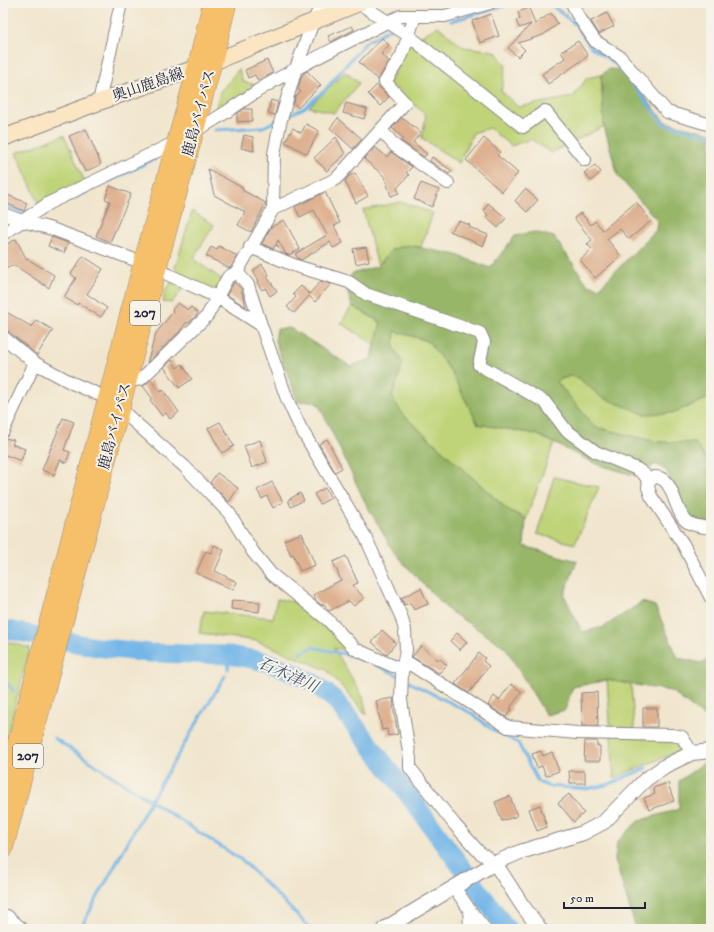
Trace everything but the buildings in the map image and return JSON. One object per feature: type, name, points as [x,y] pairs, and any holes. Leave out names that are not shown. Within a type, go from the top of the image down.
[{"type":"highway","name":"鹿島バイパス","points":[[3,797],[57,622],[150,266],[194,131],[205,65],[212,3]]},
{"type":"highway","name":"鹿島バイパス","points":[[114,403],[127,382],[176,142],[227,3]]},
{"type":"highway","name":"鹿島バイパス","points":[[3,850],[46,661]]},
{"type":"main road","name":"奥山鹿島線","points":[[3,138],[99,102],[205,65],[359,3]]},
{"type":"street","points":[[99,102],[121,3]]},
{"type":"street","points":[[127,382],[141,380],[207,316],[228,277],[237,272],[273,209],[274,154],[281,118],[296,68],[313,22],[322,3]]},
{"type":"street","points":[[359,3],[391,25],[412,26],[490,3]]},
{"type":"street","points":[[572,3],[577,14],[595,41],[620,57],[667,112],[711,125]]},
{"type":"street","points":[[194,131],[213,122],[250,95],[296,68],[391,25],[401,16],[522,127],[545,111],[584,160]]},
{"type":"street","points":[[273,209],[336,179],[405,103],[385,82],[402,55],[412,26]]},
{"type":"street","points":[[381,130],[395,146],[448,183]]},
{"type":"street","points":[[3,234],[49,203],[176,142]]},
{"type":"street","points":[[3,214],[27,217],[52,229],[150,266],[217,297],[261,325]]},
{"type":"street","points":[[250,247],[296,266],[349,282],[366,294],[480,333],[484,342],[479,365],[545,402],[566,430],[596,452],[637,469],[644,474],[649,482]]},
{"type":"street","points":[[237,272],[248,285],[287,398],[300,427],[366,538],[401,616],[405,630],[406,650],[402,671],[401,700],[410,768],[469,841],[479,852],[495,863],[522,905],[540,929]]},
{"type":"street","points":[[3,337],[35,363],[114,403],[185,467],[229,513],[253,552],[271,574],[328,620],[355,649],[393,666],[508,727],[577,733],[672,735],[682,737],[692,753]]},
{"type":"street","points":[[3,431],[35,363]]},
{"type":"street","points":[[711,528],[688,523],[683,517],[668,483],[659,477],[654,477],[649,482],[648,487],[651,496],[683,544],[711,598]]},
{"type":"street","points":[[384,929],[495,863],[520,852],[583,833],[604,822],[645,780],[665,766],[692,753],[711,751]]},
{"type":"street","points":[[455,887],[469,910],[485,929]]},
{"type":"street","points":[[469,910],[470,929]]},
{"type":"street","points":[[4,929],[7,916],[22,929]]},
{"type":"green space","points":[[438,26],[463,47],[495,51],[506,66],[501,91],[518,107],[573,97],[587,78],[601,75],[604,126],[551,153],[531,139],[511,146],[489,128],[473,133],[459,163],[422,138],[426,115],[389,83],[408,44]]},
{"type":"green space","points":[[239,69],[243,82],[258,85],[214,117],[220,92]]},
{"type":"green space","points":[[609,69],[623,70],[665,122],[711,133],[711,400],[709,398],[672,413],[644,414],[601,397],[579,378],[570,376],[556,381],[595,427],[657,442],[695,443],[711,466],[711,533],[688,526],[667,471],[656,464],[637,476],[596,464],[536,434],[478,424],[450,370],[428,341],[395,331],[394,348],[403,363],[392,397],[402,414],[507,509],[526,519],[524,546],[577,561],[564,595],[582,632],[604,627],[642,602],[655,606],[678,658],[701,663],[711,658],[711,718],[703,716],[671,691],[607,680],[573,687],[565,710],[546,715],[505,647],[448,610],[395,554],[365,502],[319,405],[313,401],[298,402],[275,341],[277,329],[290,328],[350,366],[371,359],[381,322],[352,306],[346,288],[352,274],[378,266],[391,250],[407,245],[457,255],[490,268],[515,236],[534,232],[554,237],[588,285],[599,288],[656,230],[657,220],[618,176],[604,126],[601,75]]},
{"type":"green space","points":[[345,72],[359,83],[334,113],[309,107]]},
{"type":"green space","points":[[64,135],[85,182],[39,204],[16,153]]},
{"type":"green space","points":[[401,202],[433,213],[421,247],[406,246],[396,248],[378,266],[363,210]]},
{"type":"green space","points":[[192,211],[214,225],[193,259],[223,280],[211,302],[183,288],[172,303],[163,302],[166,288],[180,274],[175,268]]},
{"type":"green space","points":[[352,306],[395,331],[428,341],[450,370],[478,424],[536,434],[554,443],[526,519],[507,509],[402,414],[392,397],[403,363],[341,323]]},
{"type":"green space","points":[[570,376],[579,378],[601,397],[672,413],[709,398],[711,400],[711,466],[695,443],[657,442],[595,427],[556,381]]},
{"type":"green space","points":[[554,477],[599,487],[575,544],[537,534]]},
{"type":"green space","points":[[277,599],[302,603],[357,652],[334,648],[363,697],[367,715],[327,670],[257,641],[199,633],[204,611],[273,618]]},
{"type":"green space","points":[[3,641],[30,648],[3,752]]},
{"type":"green space","points":[[607,680],[631,684],[635,737],[676,738],[682,750],[614,778]]},
{"type":"green space","points":[[705,762],[711,766],[711,929],[636,929],[615,860],[617,842],[638,821],[679,809],[679,781]]},
{"type":"waterway","points":[[451,21],[515,3]]},
{"type":"waterway","points":[[549,3],[575,24],[591,47],[617,65],[664,124],[711,136]]},
{"type":"waterway","points":[[285,117],[304,108],[324,91],[366,42],[391,28]]},
{"type":"waterway","points":[[215,130],[263,127],[276,121]]},
{"type":"waterway","points":[[47,211],[155,159]]},
{"type":"waterway","points":[[3,205],[27,214]]},
{"type":"waterway","name":"石木津川","points":[[3,629],[96,647],[149,653],[230,655],[266,662],[288,670],[315,684],[335,700],[407,793],[507,929]]},
{"type":"waterway","points":[[300,654],[312,647],[349,655],[372,663],[399,676]]},
{"type":"waterway","points":[[228,669],[230,655]]},
{"type":"waterway","points":[[288,670],[292,662]]},
{"type":"waterway","points":[[80,929],[151,800],[225,676]]},
{"type":"waterway","points":[[3,679],[14,691]]},
{"type":"waterway","points":[[405,680],[473,714],[491,729],[518,743],[538,782],[548,786],[586,789],[607,785],[646,768]]},
{"type":"waterway","points":[[54,738],[243,861],[311,929]]}]
